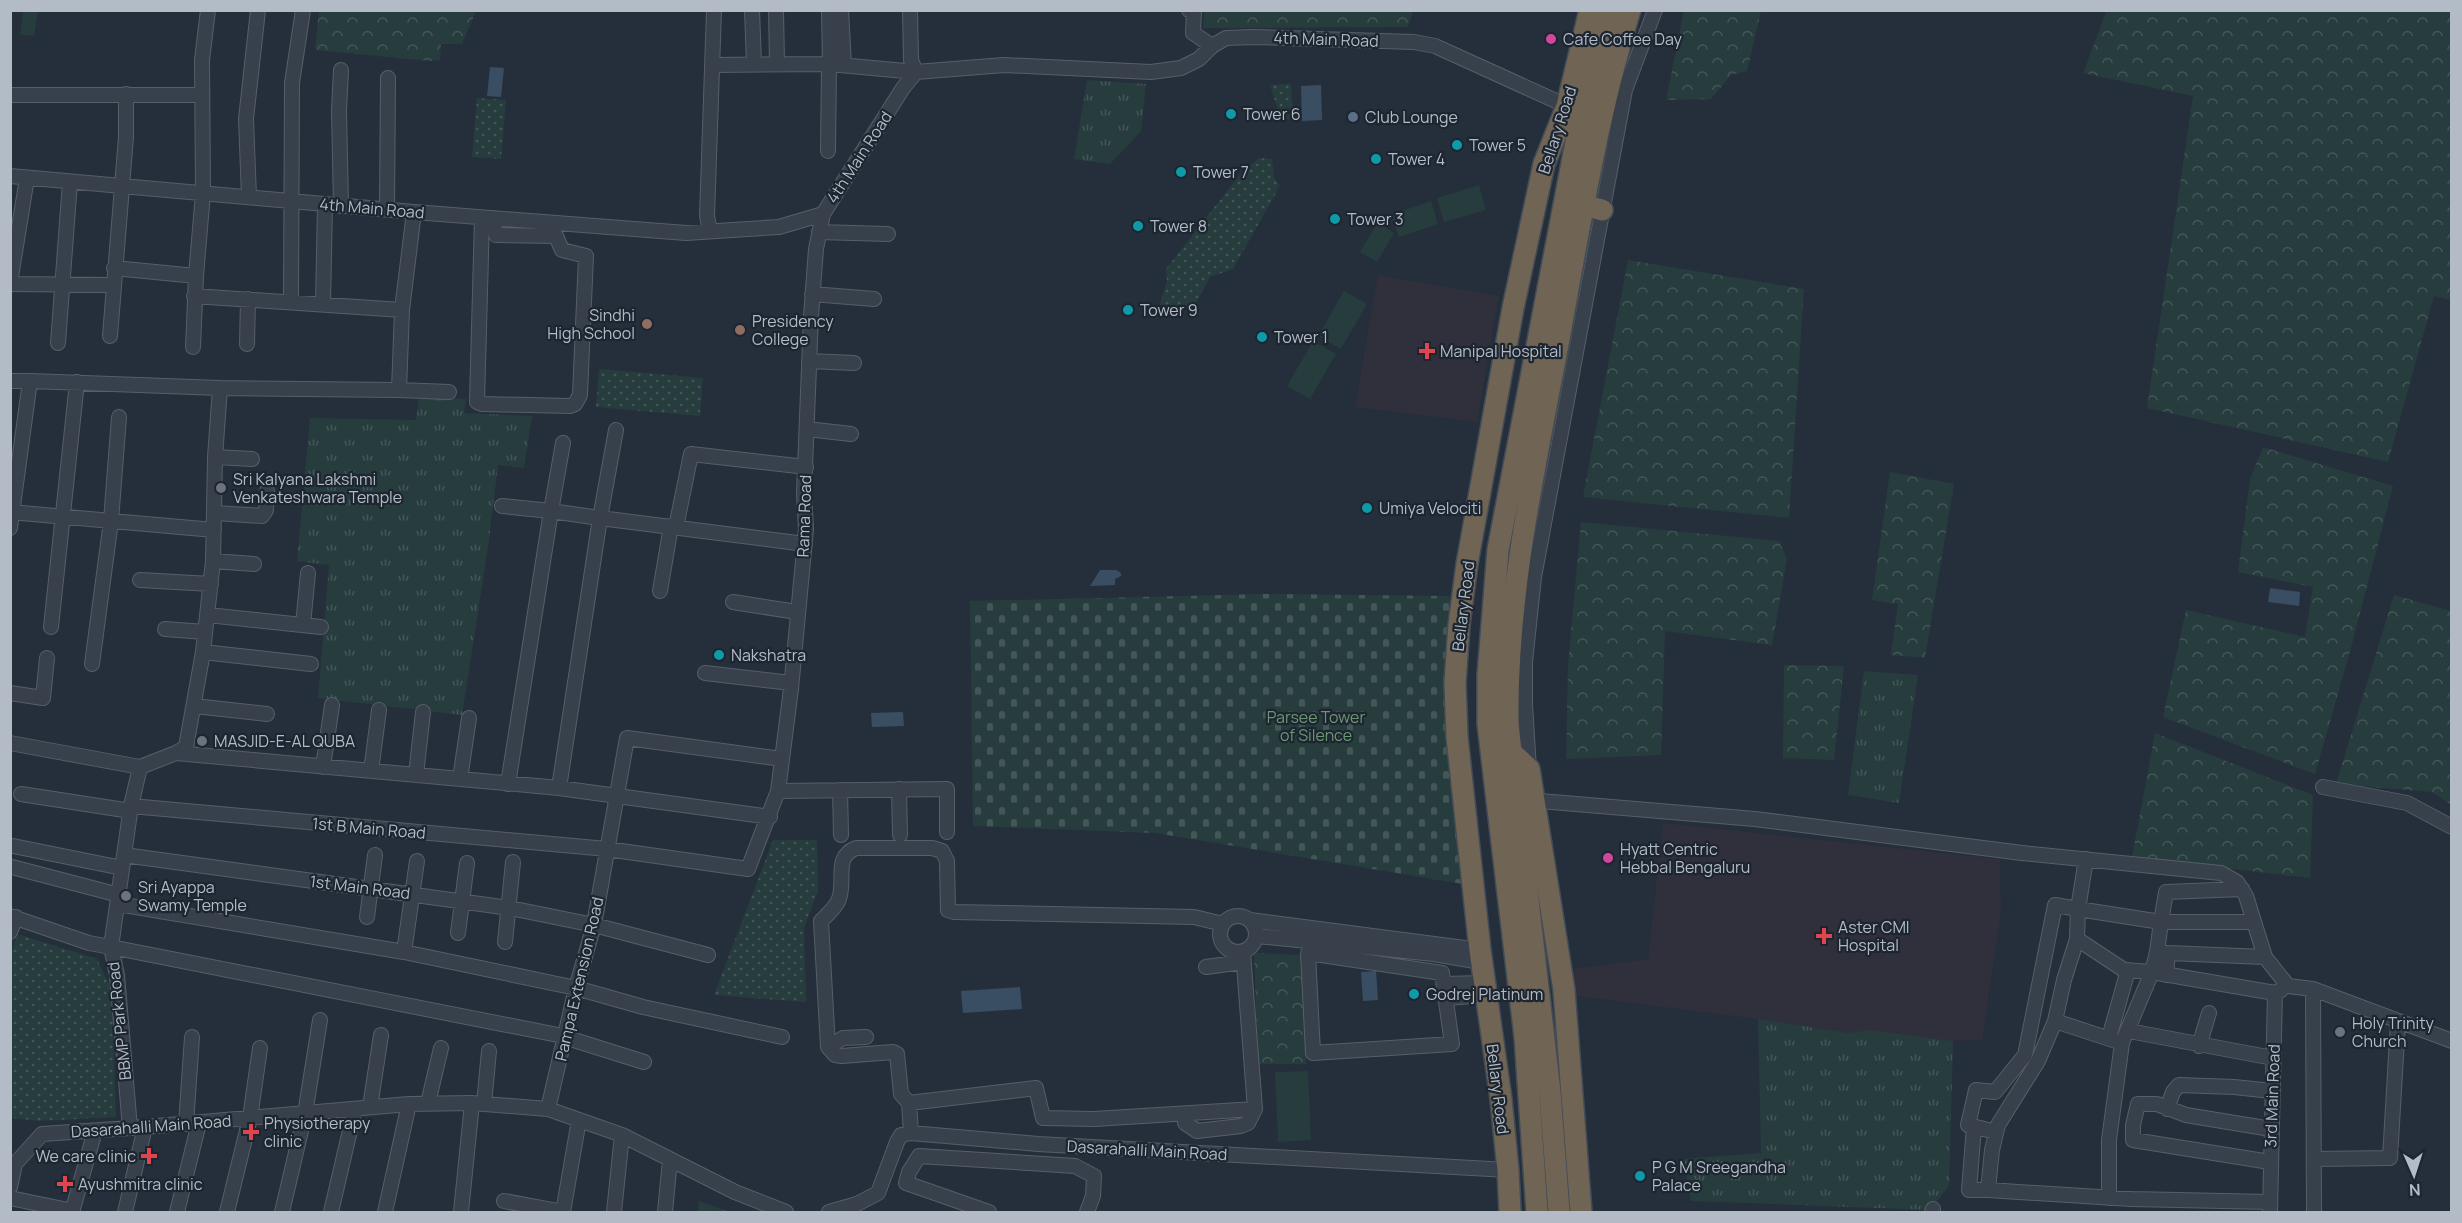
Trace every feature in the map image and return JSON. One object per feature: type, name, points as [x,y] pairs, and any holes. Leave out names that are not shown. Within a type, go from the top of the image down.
[{"type":"highway","name":"Bellary Road","points":[[1510,1212],[1509,1178],[1480,956],[1457,737],[1455,682],[1467,564],[1513,308],[1544,164],[1567,106],[1590,10]]},
{"type":"highway","name":"Bellary Road","points":[[1559,1212],[1488,724],[1488,675],[1498,550],[1583,106],[1608,10]]},
{"type":"highway","name":"Bellary Road","points":[[1538,1212],[1540,1093],[1525,800],[1511,752],[1507,673],[1516,585],[1547,399],[1593,208],[1602,114],[1630,10]]},
{"type":"highway","points":[[1511,752],[1529,769],[1525,800],[1564,990],[1581,1212]]},
{"type":"highway","points":[[1509,1178],[1522,1212]]},
{"type":"street","points":[[193,347],[203,193],[202,60],[208,10]]},
{"type":"street","points":[[249,198],[246,119],[258,10]]},
{"type":"street","points":[[291,302],[292,82],[303,10]]},
{"type":"street","points":[[710,231],[707,216],[714,10]]},
{"type":"street","points":[[752,10],[754,64]]},
{"type":"street","points":[[776,10],[777,64]]},
{"type":"street","points":[[829,10],[834,64]]},
{"type":"street","points":[[828,151],[834,64],[841,10]]},
{"type":"street","points":[[712,65],[834,64],[916,72],[911,60],[910,10]]},
{"type":"street","points":[[1189,10],[1194,11],[1193,33],[1212,46]]},
{"type":"street","points":[[1529,769],[1525,714],[1525,662],[1533,588],[1593,208],[1625,90],[1655,10]]},
{"type":"street","name":"4th Main Road","points":[[10,176],[387,210],[687,233],[779,227],[823,214],[903,88],[916,72],[1004,65],[1151,72],[1181,68],[1199,59],[1212,46],[1226,38],[1414,42],[1435,46],[1567,106]]},
{"type":"street","points":[[341,70],[339,111],[341,206]]},
{"type":"street","points":[[387,210],[388,78]]},
{"type":"street","points":[[110,336],[126,137],[126,94]]},
{"type":"street","points":[[10,95],[202,94]]},
{"type":"street","points":[[27,178],[10,284],[113,285]]},
{"type":"street","points":[[58,343],[70,182]]},
{"type":"street","points":[[323,304],[325,204]]},
{"type":"street","points":[[399,390],[402,310],[414,212]]},
{"type":"street","name":"Rama Road","points":[[770,817],[778,791],[805,544],[812,294],[823,214]]},
{"type":"street","points":[[488,218],[496,235],[556,236],[562,250],[586,256],[580,395],[575,404],[570,406],[477,402],[488,218]]},
{"type":"street","points":[[819,232],[888,234]]},
{"type":"street","points":[[114,268],[196,276]]},
{"type":"street","points":[[812,294],[874,298]]},
{"type":"street","points":[[195,296],[402,310]]},
{"type":"street","points":[[247,344],[248,299]]},
{"type":"street","points":[[809,361],[854,363]]},
{"type":"street","points":[[10,381],[449,392]]},
{"type":"street","points":[[10,528],[30,381]]},
{"type":"street","points":[[51,627],[77,382]]},
{"type":"street","points":[[10,743],[140,767],[186,747],[203,652],[211,584],[215,457],[220,388]]},
{"type":"street","points":[[92,663],[111,521],[119,417]]},
{"type":"street","points":[[807,429],[850,434]]},
{"type":"street","points":[[558,788],[616,430]]},
{"type":"street","points":[[508,784],[562,443]]},
{"type":"street","points":[[660,591],[691,454],[806,467]]},
{"type":"street","points":[[215,457],[252,459]]},
{"type":"street","points":[[215,513],[262,516],[266,510],[267,491]]},
{"type":"street","points":[[502,506],[805,544]]},
{"type":"street","points":[[12,512],[214,530]]},
{"type":"street","points":[[213,561],[254,564]]},
{"type":"street","points":[[303,625],[308,573]]},
{"type":"street","points":[[140,580],[211,584]]},
{"type":"street","points":[[733,602],[797,612]]},
{"type":"street","points":[[208,615],[321,627]]},
{"type":"street","points":[[165,629],[205,632]]},
{"type":"street","points":[[203,652],[311,664]]},
{"type":"street","points":[[10,693],[43,698],[47,658]]},
{"type":"street","points":[[705,673],[791,683]]},
{"type":"street","points":[[323,767],[332,705]]},
{"type":"street","points":[[194,706],[267,714]]},
{"type":"street","points":[[371,771],[379,710]]},
{"type":"street","points":[[416,775],[423,712]]},
{"type":"street","points":[[460,779],[470,718]]},
{"type":"street","name":"Pampa Extension Road","points":[[548,1109],[576,988],[594,924],[627,738],[782,759]]},
{"type":"street","points":[[176,753],[558,788],[770,817]]},
{"type":"street","points":[[140,767],[131,809],[111,947],[564,1037],[644,1062]]},
{"type":"street","points":[[2324,787],[2407,803],[2451,827]]},
{"type":"street","points":[[899,789],[900,835]]},
{"type":"street","points":[[778,791],[946,789],[947,832]]},
{"type":"street","points":[[840,790],[841,835]]},
{"type":"street","name":"1st B Main Road","points":[[21,794],[131,809],[607,849],[748,869],[770,817]]},
{"type":"street","points":[[1525,800],[1755,819],[2221,873],[2237,882],[2242,889],[2265,957],[2288,986]]},
{"type":"street","name":"1st Main Road","points":[[13,846],[123,862],[371,889],[510,908],[594,924],[708,955]]},
{"type":"street","points":[[829,1212],[857,1204],[878,1193],[897,1142],[901,1135],[912,1133],[909,1103],[901,1095],[897,1054],[893,1052],[842,1056],[835,1055],[828,1047],[821,921],[839,899],[842,860],[848,851],[856,848],[932,848],[942,851],[947,861],[948,910],[954,912],[1194,917],[1223,924]]},
{"type":"street","points":[[368,917],[375,855]]},
{"type":"street","points":[[1988,1190],[1992,1150],[1998,1125],[2038,1061],[2055,1021],[2064,980],[2077,939],[2078,909],[2086,859]]},
{"type":"street","points":[[404,952],[417,861]]},
{"type":"street","points":[[505,942],[513,862]]},
{"type":"street","points":[[458,933],[466,863]]},
{"type":"street","points":[[12,867],[118,900],[404,952],[576,988],[643,1007],[782,1038]]},
{"type":"street","points":[[2120,1037],[2159,974],[2162,952],[2161,922],[2167,867]]},
{"type":"street","points":[[2166,892],[2242,889]]},
{"type":"street","points":[[1996,1132],[1968,1125],[1976,1090],[1995,1092],[2025,1055],[2055,905],[2161,922],[2254,922]]},
{"type":"street","points":[[10,932],[13,916]]},
{"type":"street","name":"BBMP Park Road","points":[[13,916],[89,943],[111,947],[117,975],[130,1128]]},
{"type":"street","points":[[1243,957],[1223,945],[1220,934],[1223,924],[1233,917],[1239,916],[1250,920],[1480,956]]},
{"type":"street","points":[[1206,967],[1243,957],[1257,936],[1250,920]]},
{"type":"street","points":[[1257,936],[1434,954],[1480,956]]},
{"type":"street","points":[[2077,939],[2128,970],[2275,993],[2288,986],[2313,989],[2451,1041]]},
{"type":"street","points":[[2162,952],[2265,957]]},
{"type":"street","points":[[1308,953],[1442,972],[1445,991],[1452,1044],[1313,1053],[1308,953]]},
{"type":"street","points":[[1185,1123],[1197,1131],[1241,1126],[1248,1123],[1254,1108],[1243,957]]},
{"type":"street","points":[[2109,1198],[2109,1140],[2128,970]]},
{"type":"street","points":[[1445,991],[1485,989]]},
{"type":"street","points":[[2313,989],[2314,1212]]},
{"type":"street","name":"3rd Main Road","points":[[2270,1207],[2275,993]]},
{"type":"street","points":[[2199,1046],[2209,1013]]},
{"type":"street","points":[[282,1212],[305,1114],[320,1020]]},
{"type":"street","points":[[2055,1021],[2120,1037],[2199,1046],[2273,1058]]},
{"type":"street","points":[[2314,1159],[2390,1158],[2398,1022]]},
{"type":"street","points":[[370,1107],[381,1035]]},
{"type":"street","points":[[177,1212],[192,1123],[192,1037]]},
{"type":"street","points":[[828,1047],[843,1038],[866,1037]]},
{"type":"street","points":[[227,1212],[250,1118],[260,1048]]},
{"type":"street","points":[[428,1103],[441,1048]]},
{"type":"street","points":[[461,1212],[478,1103],[489,1052]]},
{"type":"street","points":[[2167,1109],[2173,1092],[2179,1085],[2223,1086],[2272,1091]]},
{"type":"street","points":[[909,1103],[1036,1088],[1043,1118],[1094,1119],[1254,1108]]},
{"type":"street","name":"Dasarahalli Main Road","points":[[13,1165],[42,1134],[409,1104],[478,1103],[548,1109],[622,1135],[735,1192],[786,1212]]},
{"type":"street","points":[[2270,1162],[2133,1140],[2133,1125],[2138,1104],[2147,1103],[2186,1115],[2271,1129]]},
{"type":"street","points":[[385,1212],[409,1104]]},
{"type":"street","points":[[331,1212],[355,1109]]},
{"type":"street","points":[[504,1201],[563,1212],[579,1120]]},
{"type":"street","points":[[125,1212],[145,1127]]},
{"type":"street","points":[[1974,1127],[1969,1190],[2270,1207]]},
{"type":"street","points":[[10,1197],[72,1212],[95,1131]]},
{"type":"street","name":"Dasarahalli Main Road","points":[[912,1133],[1509,1178]]},
{"type":"street","points":[[614,1212],[622,1135]]},
{"type":"street","points":[[1038,1144],[1038,1163]]},
{"type":"street","points":[[1053,1164],[1054,1145]]},
{"type":"street","points":[[989,1212],[906,1184],[909,1172],[919,1156],[1075,1166],[1094,1176],[1093,1196],[1088,1212]]},
{"type":"street","points":[[665,1212],[670,1160]]},
{"type":"street","points":[[10,1187],[13,1165]]},
{"type":"shaded area","name":"Manipal Hospital","points":[[1378,275],[1499,296],[1477,422],[1355,407]]},
{"type":"shaded area","name":"Aster CMI Hospital","points":[[1663,823],[2000,859],[2001,913],[1982,1040],[1953,1041],[1869,1030],[1848,1033],[1576,996],[1573,969],[1648,959]]},
{"type":"green space","points":[[319,10],[479,11],[476,11],[462,44],[441,44],[440,60],[430,61],[315,50]]},
{"type":"green space","points":[[1204,10],[1413,11],[1408,27],[1203,28]]},
{"type":"green space","points":[[2107,10],[2451,11],[2451,300],[2434,296],[2388,462],[2147,408],[2193,96],[2083,73]]},
{"type":"green space","points":[[23,11],[38,11],[34,36],[20,35]]},
{"type":"green space","points":[[1684,11],[1761,11],[1747,71],[1731,75],[1711,99],[1666,100]]},
{"type":"green space","points":[[1087,80],[1146,84],[1141,131],[1110,164],[1074,159]]},
{"type":"green space","points":[[1291,84],[1293,119],[1281,120],[1270,85]]},
{"type":"green space","points":[[477,98],[506,100],[501,159],[472,157]]},
{"type":"green space","points":[[1259,158],[1272,159],[1274,177],[1280,186],[1233,269],[1210,277],[1194,306],[1166,312],[1160,304],[1167,281],[1166,269],[1242,172]]},
{"type":"green space","points":[[1479,185],[1486,210],[1444,222],[1437,198]]},
{"type":"green space","points":[[1431,201],[1438,224],[1399,237],[1391,215]]},
{"type":"green space","points":[[1377,223],[1394,233],[1377,262],[1360,252]]},
{"type":"green space","points":[[1628,260],[1804,289],[1789,518],[1583,497]]},
{"type":"green space","points":[[1344,291],[1367,304],[1341,349],[1318,336]]},
{"type":"green space","points":[[1313,341],[1336,354],[1310,399],[1287,386]]},
{"type":"green space","points":[[599,369],[703,378],[700,416],[596,407]]},
{"type":"green space","points":[[419,396],[466,399],[464,413],[532,416],[524,468],[498,465],[462,715],[318,698],[329,565],[297,561],[310,418],[416,420]]},
{"type":"green space","points":[[2263,447],[2393,486],[2351,648],[2315,774],[2163,717],[2186,610],[2305,637],[2313,587],[2238,572],[2250,479]]},
{"type":"green space","points":[[1890,472],[1954,484],[1925,658],[1891,655],[1898,604],[1872,600]]},
{"type":"green space","points":[[1581,522],[1779,541],[1787,559],[1772,645],[1665,631],[1661,755],[1566,759],[1568,664]]},
{"type":"green space","name":"Parsee Tower of Silence","points":[[1264,594],[1450,596],[1447,731],[1463,884],[1155,833],[973,826],[970,601]]},
{"type":"green space","points":[[2394,595],[2451,611],[2451,805],[2432,792],[2336,784]]},
{"type":"green space","points":[[1784,665],[1844,666],[1834,760],[1783,758]]},
{"type":"green space","points":[[1864,671],[1918,675],[1899,803],[1848,795]]},
{"type":"green space","points":[[2155,733],[2313,795],[2310,878],[2132,857]]},
{"type":"green space","points":[[773,840],[817,840],[818,891],[804,928],[806,1002],[714,995]]},
{"type":"green space","points":[[18,934],[97,959],[112,990],[116,1117],[41,1121],[11,1118],[10,954]]},
{"type":"green space","points":[[1254,953],[1302,955],[1306,1064],[1258,1064]]},
{"type":"green space","points":[[1758,1019],[1848,1033],[1869,1030],[1953,1041],[1949,1186],[1930,1210],[1691,1201],[1684,1159],[1761,1153]]},
{"type":"green space","points":[[1308,1071],[1311,1140],[1278,1142],[1275,1072]]},
{"type":"green space","points":[[699,1201],[730,1212],[698,1212]]},
{"type":"water","points":[[490,67],[504,68],[501,97],[487,96]]},
{"type":"water","points":[[1321,85],[1322,120],[1302,121],[1301,86]]},
{"type":"water","points":[[1100,570],[1116,570],[1121,573],[1121,576],[1115,579],[1115,585],[1090,586]]},
{"type":"water","points":[[2270,588],[2300,592],[2299,606],[2268,602]]},
{"type":"water","points":[[903,712],[904,726],[872,727],[871,713]]},
{"type":"water","points":[[1376,971],[1378,1000],[1363,1001],[1361,972]]},
{"type":"water","points":[[1020,987],[1022,1009],[963,1013],[961,991]]},
{"type":"place","name":"Cafe Coffee Day","points":[[1551,39]]},
{"type":"place","name":"Tower 6","points":[[1231,114]]},
{"type":"place","name":"Club Lounge","points":[[1353,117]]},
{"type":"place","name":"Tower 5","points":[[1457,145]]},
{"type":"place","name":"Tower 4","points":[[1376,159]]},
{"type":"place","name":"Tower 7","points":[[1181,172]]},
{"type":"place","name":"Tower 3","points":[[1335,219]]},
{"type":"place","name":"Tower 8","points":[[1138,226]]},
{"type":"place","name":"Tower 9","points":[[1128,310]]},
{"type":"place","name":"Sindhi High School","points":[[647,324]]},
{"type":"place","name":"Presidency College","points":[[740,330]]},
{"type":"place","name":"Tower 1","points":[[1262,337]]},
{"type":"place","name":"Manipal Hospital","points":[[1427,351]]},
{"type":"place","name":"Sri Kalyana Lakshmi Venkateshwara Temple","points":[[221,488]]},
{"type":"place","name":"Umiya Velociti","points":[[1367,508]]},
{"type":"place","name":"Nakshatra","points":[[719,655]]},
{"type":"place","name":"MASJID-E-AL QUBA","points":[[202,741]]},
{"type":"place","name":"Hyatt Centric Hebbal Bengaluru","points":[[1608,858]]},
{"type":"place","name":"Sri Ayappa Swamy Temple","points":[[126,896]]},
{"type":"place","name":"Aster CMI Hospital","points":[[1824,936]]},
{"type":"place","name":"Godrej Platinum","points":[[1414,994]]},
{"type":"place","name":"Holy Trinity Church","points":[[2340,1032]]},
{"type":"place","name":"Physiotherapy clinic","points":[[251,1132]]},
{"type":"place","name":"We care clinic","points":[[149,1156]]},
{"type":"place","name":"P G M Sreegandha Palace","points":[[1640,1176]]},
{"type":"place","name":"Ayushmitra clinic","points":[[65,1184]]}]
